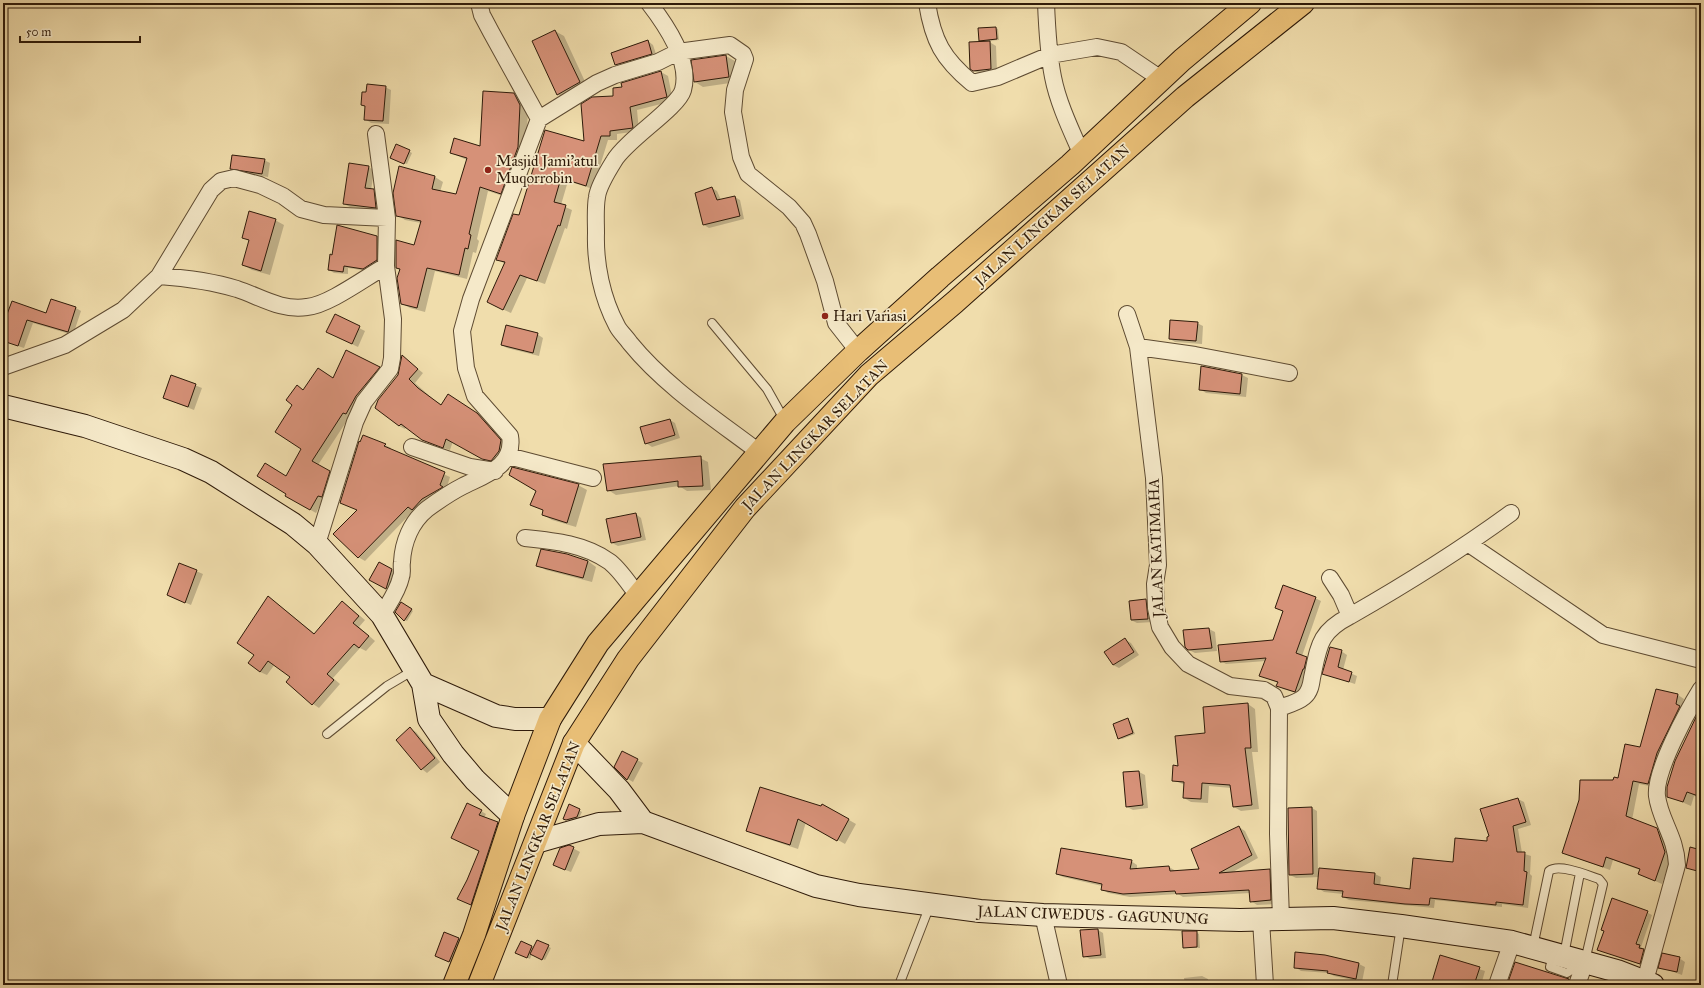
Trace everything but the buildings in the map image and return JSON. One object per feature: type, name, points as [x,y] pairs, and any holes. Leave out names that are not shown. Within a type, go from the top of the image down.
[{"type":"highway","name":"JALAN LINGKAR SELATAN","points":[[454,985],[474,935],[513,816],[550,718],[598,644],[785,422],[858,351],[940,277],[1082,154],[1161,79],[1250,3]]},
{"type":"highway","name":"JALAN LINGKAR SELATAN","points":[[478,985],[574,743],[633,652],[745,508],[869,375],[955,302],[1185,97],[1303,3]]},
{"type":"highway","points":[[785,422],[804,444]]},
{"type":"street","points":[[479,3],[482,15],[539,119]]},
{"type":"street","points":[[649,3],[660,18],[678,52],[684,73],[683,91],[676,101],[638,135],[614,160],[597,195],[595,248],[603,293],[617,327],[642,358],[677,389],[759,452]]},
{"type":"street","points":[[927,3],[937,43],[953,68],[972,83],[998,77],[1050,55],[1097,47],[1120,52],[1161,79]]},
{"type":"street","points":[[1046,3],[1053,78],[1067,119],[1082,154]]},
{"type":"street","points":[[382,615],[397,590],[402,576],[402,561],[406,537],[422,514],[463,486],[495,471],[508,456],[511,444],[510,436],[475,396],[466,368],[462,331],[471,299],[539,119],[609,78],[658,62],[678,52],[730,45],[743,54],[745,59],[735,90],[733,112],[744,167],[748,174],[789,207],[803,223],[825,281],[836,323],[858,351]]},
{"type":"street","points":[[317,544],[355,422],[364,402],[390,369],[394,332],[386,266],[387,218],[376,134]]},
{"type":"street","points":[[3,367],[65,345],[123,310],[159,276],[211,190],[221,181],[234,178],[260,185],[282,196],[301,210],[324,215],[387,218]]},
{"type":"street","points":[[159,276],[201,280],[238,290],[285,308],[308,307],[328,300],[386,266]]},
{"type":"street","name":"JALAN KATIMAHA","points":[[1127,314],[1138,347],[1154,478],[1158,558],[1156,608],[1160,628],[1172,647],[1188,664],[1230,686],[1264,690],[1274,696],[1279,708]]},
{"type":"street","points":[[1138,347],[1195,355],[1289,373]]},
{"type":"street","points":[[3,406],[85,426],[183,459],[211,472],[236,487],[292,524],[317,544],[382,615],[419,677],[429,719],[453,754],[475,780],[513,816]]},
{"type":"street","points":[[412,447],[470,467],[495,471]]},
{"type":"street","points":[[508,456],[593,478]]},
{"type":"street","points":[[1265,985],[1278,834],[1279,708],[1295,702],[1305,696],[1310,688],[1318,648],[1324,635],[1335,624],[1406,584],[1469,544],[1510,513]]},
{"type":"street","points":[[525,538],[564,541],[593,552],[611,563],[638,596]]},
{"type":"street","points":[[1469,544],[1603,635],[1701,660]]},
{"type":"street","points":[[1330,578],[1350,616]]},
{"type":"street","points":[[419,677],[496,716],[515,719],[550,718]]},
{"type":"street","points":[[1649,983],[1677,865],[1677,851],[1657,795],[1658,784],[1666,760],[1689,707],[1701,689]]},
{"type":"street","points":[[574,743],[618,790],[644,822]]},
{"type":"street","points":[[536,842],[600,824],[644,822]]},
{"type":"street","name":"JALAN CIWEDUS - GAGUNUNG","points":[[644,822],[816,886],[859,895],[980,911],[1043,915],[1271,920],[1333,918],[1512,942],[1562,955],[1649,983]]},
{"type":"street","points":[[1043,915],[1059,985]]},
{"type":"street","points":[[1497,985],[1512,942]]},
{"type":"street","points":[[1562,955],[1577,985]]},
{"type":"lane","points":[[712,323],[767,389],[785,422]]},
{"type":"lane","points":[[327,734],[388,686],[419,677]]},
{"type":"lane","points":[[1560,867],[1599,879],[1604,884],[1562,955],[1550,871],[1553,868],[1560,867]]},
{"type":"lane","points":[[1562,955],[1580,873]]},
{"type":"lane","points":[[899,985],[930,904]]},
{"type":"lane","points":[[1392,985],[1401,926]]},
{"type":"place","name":"Masjid Jami'atul Muqorrobin","points":[[488,170]]},
{"type":"place","name":"Hari Variasi","points":[[825,316]]}]
